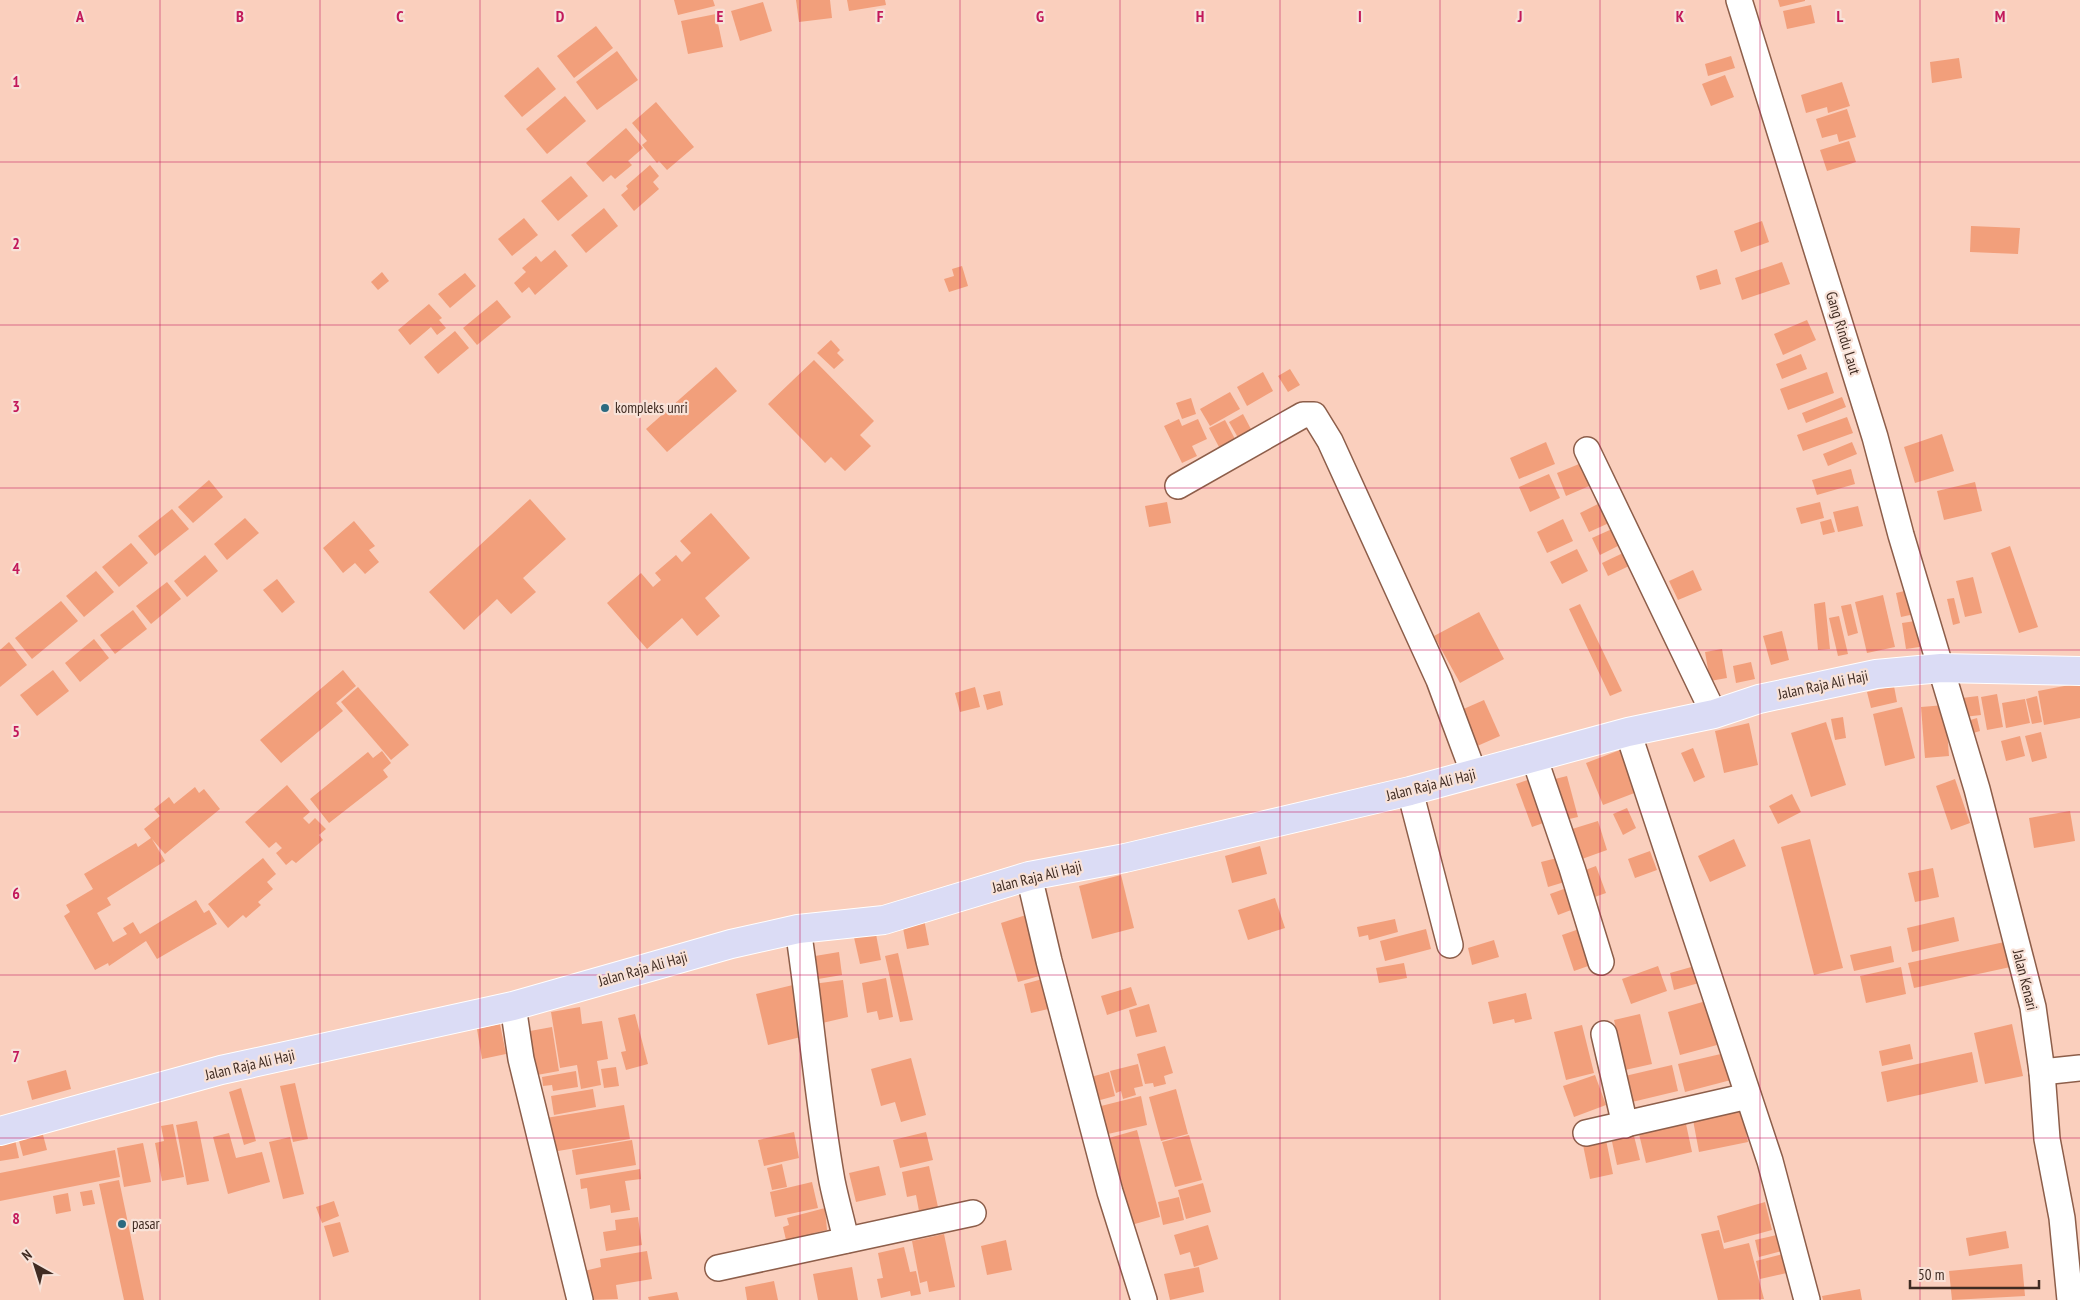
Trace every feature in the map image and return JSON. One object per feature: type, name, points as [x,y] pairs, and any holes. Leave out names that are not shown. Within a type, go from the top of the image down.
[{"type":"main road","name":"Jalan Raja Ali Haji","points":[[0,1131],[221,1070],[513,1006],[731,944],[798,929],[884,920],[1029,876],[1125,858],[1410,791],[1628,732],[1714,714],[1759,699],[1876,674],[1941,668],[2080,671]]},
{"type":"street","name":"Gang Rindu Laut","points":[[1739,0],[1834,304],[1941,668]]},
{"type":"street","points":[[1178,486],[1303,415],[1314,415],[1330,441],[1416,628],[1439,680],[1474,774]]},
{"type":"street","points":[[1587,450],[1714,714]]},
{"type":"street","name":"Jalan Kenari","points":[[1941,668],[1977,789],[2033,1008],[2042,1072],[2047,1139],[2062,1218],[2070,1300]]},
{"type":"street","points":[[1628,732],[1770,1162],[1807,1300]]},
{"type":"street","points":[[1534,757],[1572,868],[1601,962]]},
{"type":"street","points":[[1410,791],[1450,945]]},
{"type":"street","points":[[1029,876],[1049,961],[1108,1182],[1144,1300]]},
{"type":"street","points":[[798,929],[832,1182],[846,1240]]},
{"type":"street","points":[[513,1006],[521,1060],[580,1300]]},
{"type":"street","points":[[1604,1034],[1625,1125]]},
{"type":"street","points":[[2042,1072],[2080,1068]]},
{"type":"street","points":[[1586,1133],[1748,1096]]},
{"type":"street","points":[[718,1268],[973,1213]]},
{"type":"building","points":[[674,0],[713,0],[715,6],[678,15]]},
{"type":"building","points":[[796,0],[830,0],[832,18],[799,22]]},
{"type":"building","points":[[847,0],[885,0],[886,5],[849,11]]},
{"type":"building","points":[[1778,0],[1805,0],[1805,1],[1780,7]]},
{"type":"building","points":[[763,2],[772,31],[740,41],[731,11]]},
{"type":"building","points":[[1811,5],[1815,23],[1787,29],[1783,11]]},
{"type":"building","points":[[716,14],[723,47],[688,54],[681,21]]},
{"type":"building","points":[[596,26],[613,48],[574,78],[557,56]]},
{"type":"building","points":[[617,51],[638,80],[597,110],[576,82]]},
{"type":"building","points":[[1731,56],[1735,68],[1708,76],[1705,64]]},
{"type":"building","points":[[1959,58],[1962,78],[1932,83],[1930,62]]},
{"type":"building","points":[[538,67],[556,89],[522,117],[504,96]]},
{"type":"building","points":[[1725,75],[1734,97],[1711,106],[1702,84]]},
{"type":"building","points":[[1842,82],[1850,106],[1828,113],[1827,107],[1806,113],[1801,95]]},
{"type":"building","points":[[565,96],[586,121],[547,154],[526,129]]},
{"type":"building","points":[[656,102],[694,147],[667,170],[659,161],[657,163],[642,145],[647,141],[632,123]]},
{"type":"building","points":[[1847,109],[1856,137],[1839,142],[1837,134],[1822,138],[1816,119]]},
{"type":"building","points":[[626,128],[643,148],[628,161],[632,165],[615,179],[611,175],[603,182],[586,163]]},
{"type":"building","points":[[1849,141],[1856,162],[1827,171],[1820,150]]},
{"type":"building","points":[[650,165],[659,176],[653,182],[659,189],[634,211],[621,195],[628,189],[626,186]]},
{"type":"building","points":[[571,176],[588,196],[558,221],[541,201]]},
{"type":"building","points":[[604,208],[618,226],[586,253],[571,235]]},
{"type":"building","points":[[524,218],[538,235],[512,256],[498,239]]},
{"type":"building","points":[[1762,221],[1769,242],[1741,252],[1734,231]]},
{"type":"building","points":[[1971,226],[2020,228],[2018,254],[1970,252]]},
{"type":"building","points":[[555,250],[568,266],[535,295],[529,287],[522,293],[514,283],[526,272],[522,268],[536,256],[541,262]]},
{"type":"building","points":[[1782,262],[1790,284],[1742,300],[1735,278]]},
{"type":"building","points":[[962,266],[968,286],[949,292],[944,279],[954,276],[952,269]]},
{"type":"building","points":[[1717,269],[1721,284],[1700,290],[1696,276]]},
{"type":"building","points":[[382,272],[389,281],[378,290],[371,282]]},
{"type":"building","points":[[465,273],[476,286],[450,308],[438,294]]},
{"type":"building","points":[[497,300],[511,317],[477,345],[463,328]]},
{"type":"building","points":[[429,304],[442,318],[439,320],[446,328],[437,335],[431,327],[410,345],[398,330]]},
{"type":"building","points":[[1807,320],[1816,340],[1783,355],[1774,334]]},
{"type":"building","points":[[455,331],[469,348],[438,374],[424,357]]},
{"type":"building","points":[[831,340],[840,350],[837,353],[844,360],[834,369],[817,353]]},
{"type":"building","points":[[1801,354],[1807,369],[1782,379],[1776,364]]},
{"type":"building","points":[[814,360],[874,421],[860,435],[871,446],[845,471],[831,457],[825,463],[768,404]]},
{"type":"building","points":[[716,367],[737,391],[667,452],[646,429]]},
{"type":"building","points":[[1290,369],[1300,385],[1288,392],[1278,376]]},
{"type":"building","points":[[1263,372],[1273,391],[1247,406],[1237,387]]},
{"type":"building","points":[[1827,372],[1834,393],[1788,410],[1780,389]]},
{"type":"building","points":[[1230,392],[1240,409],[1210,426],[1200,409]]},
{"type":"building","points":[[1842,397],[1846,407],[1806,423],[1802,413]]},
{"type":"building","points":[[1191,398],[1196,414],[1182,419],[1176,403]]},
{"type":"building","points":[[1243,414],[1253,433],[1240,441],[1229,422]]},
{"type":"building","points":[[1847,417],[1853,433],[1803,451],[1797,435]]},
{"type":"building","points":[[1179,419],[1182,426],[1198,419],[1207,439],[1192,446],[1197,456],[1182,463],[1164,426]]},
{"type":"building","points":[[1225,420],[1235,439],[1219,447],[1209,428]]},
{"type":"building","points":[[1942,434],[1954,471],[1915,483],[1904,447]]},
{"type":"building","points":[[1546,442],[1555,464],[1519,479],[1510,458]]},
{"type":"building","points":[[1852,442],[1857,454],[1828,466],[1823,454]]},
{"type":"building","points":[[1584,462],[1594,484],[1566,496],[1557,473]]},
{"type":"building","points":[[1851,469],[1855,484],[1817,495],[1812,480]]},
{"type":"building","points":[[1549,474],[1560,498],[1530,512],[1519,487]]},
{"type":"building","points":[[209,480],[223,497],[193,523],[178,507]]},
{"type":"building","points":[[1975,482],[1982,511],[1944,520],[1937,491]]},
{"type":"building","points":[[530,499],[566,539],[523,578],[536,592],[511,614],[497,599],[464,630],[429,592]]},
{"type":"building","points":[[1167,502],[1171,523],[1149,527],[1145,506]]},
{"type":"building","points":[[1820,502],[1824,518],[1801,524],[1796,508]]},
{"type":"building","points":[[1600,503],[1609,523],[1589,532],[1580,513]]},
{"type":"building","points":[[1858,506],[1863,526],[1838,532],[1833,512]]},
{"type":"building","points":[[172,509],[189,529],[155,556],[138,536]]},
{"type":"building","points":[[711,513],[750,558],[705,598],[720,616],[697,636],[682,618],[647,649],[607,603],[641,573],[653,587],[661,580],[655,573],[676,555],[682,562],[691,553],[680,541]]},
{"type":"building","points":[[245,518],[259,533],[227,560],[214,544]]},
{"type":"building","points":[[1563,519],[1573,541],[1547,553],[1537,532]]},
{"type":"building","points":[[1831,519],[1835,532],[1823,535],[1820,522]]},
{"type":"building","points":[[354,521],[375,546],[369,550],[379,562],[365,574],[355,563],[343,573],[323,548]]},
{"type":"building","points":[[1612,529],[1620,545],[1600,555],[1592,538]]},
{"type":"building","points":[[131,543],[148,563],[119,587],[102,567]]},
{"type":"building","points":[[2010,546],[2038,627],[2019,633],[1991,553]]},
{"type":"building","points":[[1577,549],[1588,571],[1562,584],[1550,562]]},
{"type":"building","points":[[1623,553],[1629,566],[1608,576],[1602,563]]},
{"type":"building","points":[[205,555],[218,571],[187,597],[174,581]]},
{"type":"building","points":[[1693,570],[1702,590],[1678,600],[1669,581]]},
{"type":"building","points":[[96,571],[114,592],[84,617],[66,596]]},
{"type":"building","points":[[1973,577],[1982,613],[1965,617],[1956,581]]},
{"type":"building","points":[[277,579],[295,602],[282,613],[263,590]]},
{"type":"building","points":[[167,582],[181,599],[151,624],[136,606]]},
{"type":"building","points":[[1913,589],[1919,613],[1901,617],[1896,593]]},
{"type":"building","points":[[1883,595],[1895,647],[1867,653],[1855,602]]},
{"type":"building","points":[[1954,598],[1960,623],[1953,625],[1947,599]]},
{"type":"building","points":[[61,601],[78,621],[32,659],[15,638]]},
{"type":"building","points":[[1825,602],[1830,649],[1818,650],[1814,604]]},
{"type":"building","points":[[1580,604],[1622,691],[1610,696],[1569,609]]},
{"type":"building","points":[[1851,604],[1858,633],[1848,636],[1841,606]]},
{"type":"building","points":[[133,610],[147,629],[115,654],[100,635]]},
{"type":"building","points":[[1479,612],[1504,659],[1460,683],[1434,636]]},
{"type":"building","points":[[1839,616],[1848,654],[1838,656],[1829,618]]},
{"type":"building","points":[[1922,620],[1926,646],[1906,649],[1902,623]]},
{"type":"building","points":[[1782,631],[1789,660],[1771,665],[1763,636]]},
{"type":"building","points":[[94,639],[109,658],[80,682],[65,663]]},
{"type":"building","points":[[9,642],[27,665],[0,687],[0,650]]},
{"type":"building","points":[[1722,649],[1727,678],[1710,681],[1705,652]]},
{"type":"building","points":[[1751,662],[1755,679],[1736,683],[1733,666]]},
{"type":"building","points":[[53,670],[69,691],[37,716],[20,695]]},
{"type":"building","points":[[343,670],[356,686],[336,703],[343,711],[281,763],[260,740]]},
{"type":"building","points":[[2080,683],[2080,718],[2044,725],[2038,691]]},
{"type":"building","points":[[1894,686],[1897,702],[1871,708],[1867,692]]},
{"type":"building","points":[[358,687],[409,745],[391,760],[341,702]]},
{"type":"building","points":[[975,687],[980,707],[960,712],[955,693]]},
{"type":"building","points":[[1000,691],[1003,705],[987,710],[983,695]]},
{"type":"building","points":[[1997,694],[2003,727],[1987,730],[1981,697]]},
{"type":"building","points":[[1978,696],[1981,715],[1964,717],[1962,698]]},
{"type":"building","points":[[2037,696],[2042,722],[2032,724],[2026,699]]},
{"type":"building","points":[[2025,699],[2030,723],[2006,728],[2002,703]]},
{"type":"building","points":[[1484,700],[1500,736],[1475,747],[1459,711]]},
{"type":"building","points":[[1945,705],[1949,756],[1925,758],[1921,707]]},
{"type":"building","points":[[1902,707],[1915,758],[1885,766],[1873,714]]},
{"type":"building","points":[[1843,717],[1846,738],[1835,740],[1831,719]]},
{"type":"building","points":[[1977,718],[1980,731],[1970,734],[1967,721]]},
{"type":"building","points":[[1826,722],[1846,785],[1811,797],[1791,733]]},
{"type":"building","points":[[1749,723],[1758,765],[1724,773],[1715,731]]},
{"type":"building","points":[[2041,732],[2047,758],[2032,762],[2025,736]]},
{"type":"building","points":[[2020,736],[2025,756],[2006,761],[2001,741]]},
{"type":"building","points":[[1693,748],[1705,777],[1694,782],[1681,753]]},
{"type":"building","points":[[1620,750],[1637,792],[1603,805],[1586,763]]},
{"type":"building","points":[[382,751],[391,763],[383,770],[388,777],[329,823],[310,799],[368,752],[373,758]]},
{"type":"building","points":[[1567,776],[1578,817],[1565,820],[1555,779]]},
{"type":"building","points":[[1533,778],[1549,821],[1532,827],[1516,784]]},
{"type":"building","points":[[1955,779],[1970,823],[1951,830],[1936,786]]},
{"type":"building","points":[[287,785],[310,812],[303,818],[309,824],[315,818],[326,829],[319,835],[323,840],[296,863],[292,860],[286,865],[276,853],[282,848],[276,842],[269,848],[245,822]]},
{"type":"building","points":[[195,787],[199,793],[204,789],[220,809],[165,854],[152,839],[165,861],[107,898],[111,905],[97,913],[113,942],[127,934],[123,928],[133,922],[140,934],[196,900],[204,913],[209,910],[217,924],[157,959],[146,941],[109,966],[108,963],[95,970],[64,916],[70,912],[66,905],[93,889],[84,874],[136,843],[138,847],[151,838],[144,829],[160,816],[154,809],[169,797],[174,804]]},
{"type":"building","points":[[1792,794],[1801,812],[1778,824],[1769,806]]},
{"type":"building","points":[[1627,808],[1636,828],[1623,835],[1613,814]]},
{"type":"building","points":[[2070,811],[2075,841],[2034,848],[2029,818]]},
{"type":"building","points":[[1598,821],[1607,850],[1582,859],[1572,829]]},
{"type":"building","points":[[1734,839],[1746,866],[1710,882],[1698,856]]},
{"type":"building","points":[[1810,839],[1843,968],[1814,975],[1781,847]]},
{"type":"building","points":[[1260,846],[1267,874],[1232,883],[1225,856]]},
{"type":"building","points":[[1650,851],[1657,870],[1635,878],[1628,859]]},
{"type":"building","points":[[1561,857],[1568,881],[1548,887],[1541,862]]},
{"type":"building","points":[[263,858],[276,874],[267,882],[273,889],[258,902],[261,905],[246,918],[243,915],[228,928],[208,904]]},
{"type":"building","points":[[1596,866],[1606,893],[1589,899],[1580,872]]},
{"type":"building","points":[[1933,868],[1939,897],[1915,902],[1908,873]]},
{"type":"building","points":[[1121,875],[1134,928],[1092,939],[1079,886]]},
{"type":"building","points":[[1572,886],[1579,907],[1558,915],[1550,894]]},
{"type":"building","points":[[1275,898],[1285,928],[1248,940],[1238,910]]},
{"type":"building","points":[[1032,913],[1050,973],[1018,982],[1001,923]]},
{"type":"building","points":[[1954,917],[1959,941],[1912,952],[1907,928]]},
{"type":"building","points":[[924,919],[929,945],[907,949],[902,923]]},
{"type":"building","points":[[1395,919],[1398,932],[1369,940],[1368,935],[1359,937],[1357,927]]},
{"type":"building","points":[[1582,928],[1594,964],[1574,971],[1562,935]]},
{"type":"building","points":[[875,929],[881,960],[860,964],[853,933]]},
{"type":"building","points":[[1426,929],[1431,949],[1385,961],[1380,941]]},
{"type":"building","points":[[1494,940],[1499,957],[1472,965],[1468,948]]},
{"type":"building","points":[[2009,941],[2015,966],[1914,988],[1908,963]]},
{"type":"building","points":[[1891,946],[1894,962],[1854,971],[1850,955]]},
{"type":"building","points":[[839,952],[842,975],[818,979],[815,956]]},
{"type":"building","points":[[898,953],[913,1020],[900,1022],[885,956]]},
{"type":"building","points":[[1404,963],[1407,978],[1379,983],[1376,968]]},
{"type":"building","points":[[1702,964],[1706,981],[1674,990],[1670,973]]},
{"type":"building","points":[[1658,966],[1667,991],[1631,1004],[1622,979]]},
{"type":"building","points":[[1901,967],[1906,994],[1866,1003],[1860,976]]},
{"type":"building","points":[[1050,977],[1057,1007],[1031,1013],[1024,984]]},
{"type":"building","points":[[886,978],[893,1017],[879,1020],[877,1011],[867,1013],[862,983]]},
{"type":"building","points":[[843,980],[848,1017],[818,1024],[813,984]]},
{"type":"building","points":[[797,984],[809,1035],[768,1045],[756,994]]},
{"type":"building","points":[[1131,987],[1137,1005],[1107,1015],[1101,996]]},
{"type":"building","points":[[1526,993],[1532,1019],[1515,1023],[1514,1019],[1493,1024],[1488,1002]]},
{"type":"building","points":[[1706,1001],[1717,1045],[1680,1055],[1668,1012]]},
{"type":"building","points":[[1149,1004],[1157,1032],[1136,1037],[1129,1010]]},
{"type":"building","points":[[580,1007],[582,1024],[602,1021],[608,1059],[597,1061],[601,1085],[581,1089],[577,1065],[560,1068],[551,1012]]},
{"type":"building","points":[[635,1014],[648,1064],[626,1070],[621,1052],[626,1051],[618,1018]]},
{"type":"building","points":[[1640,1014],[1652,1064],[1625,1070],[1614,1020]]},
{"type":"building","points":[[500,1024],[506,1054],[482,1059],[477,1029]]},
{"type":"building","points":[[2012,1024],[2023,1076],[1985,1084],[1974,1033]]},
{"type":"building","points":[[1582,1025],[1594,1073],[1566,1080],[1554,1032]]},
{"type":"building","points":[[552,1027],[559,1071],[537,1075],[530,1031]]},
{"type":"building","points":[[1910,1044],[1913,1059],[1882,1066],[1879,1051]]},
{"type":"building","points":[[1165,1046],[1173,1073],[1164,1076],[1166,1084],[1154,1087],[1153,1083],[1145,1084],[1137,1054]]},
{"type":"building","points":[[1972,1052],[1978,1082],[1887,1102],[1881,1072]]},
{"type":"building","points":[[1725,1053],[1731,1080],[1685,1092],[1678,1064]]},
{"type":"building","points":[[911,1058],[926,1115],[901,1122],[895,1102],[881,1106],[871,1069]]},
{"type":"building","points":[[1138,1064],[1143,1086],[1134,1088],[1136,1095],[1123,1099],[1121,1091],[1116,1093],[1110,1071]]},
{"type":"building","points":[[1672,1065],[1678,1091],[1632,1102],[1625,1076]]},
{"type":"building","points":[[616,1067],[619,1086],[604,1088],[601,1069]]},
{"type":"building","points":[[66,1070],[71,1089],[32,1100],[27,1081]]},
{"type":"building","points":[[576,1071],[578,1087],[553,1091],[552,1085],[543,1086],[542,1077]]},
{"type":"building","points":[[1109,1072],[1115,1096],[1093,1102],[1087,1078]]},
{"type":"building","points":[[1595,1075],[1606,1105],[1574,1117],[1563,1086]]},
{"type":"building","points":[[295,1083],[308,1139],[293,1142],[280,1086]]},
{"type":"building","points":[[241,1088],[256,1141],[244,1145],[229,1092]]},
{"type":"building","points":[[593,1089],[596,1107],[554,1115],[551,1096]]},
{"type":"building","points":[[1176,1089],[1188,1134],[1161,1141],[1149,1097]]},
{"type":"building","points":[[1141,1096],[1147,1125],[1108,1134],[1101,1106]]},
{"type":"building","points":[[624,1105],[630,1139],[552,1152],[546,1118]]},
{"type":"building","points":[[1741,1109],[1748,1142],[1699,1152],[1693,1120]]},
{"type":"building","points":[[197,1121],[209,1181],[187,1185],[176,1125]]},
{"type":"building","points":[[173,1124],[184,1177],[162,1181],[155,1143],[164,1141],[161,1126]]},
{"type":"building","points":[[1686,1124],[1692,1152],[1646,1163],[1639,1134]]},
{"type":"building","points":[[1137,1130],[1160,1217],[1131,1225],[1109,1138]]},
{"type":"building","points":[[42,1131],[47,1150],[23,1156],[18,1137]]},
{"type":"building","points":[[794,1132],[799,1158],[764,1166],[758,1140]]},
{"type":"building","points":[[926,1132],[933,1160],[900,1168],[893,1140]]},
{"type":"building","points":[[1633,1132],[1640,1160],[1617,1165],[1611,1137]]},
{"type":"building","points":[[229,1133],[236,1158],[262,1152],[270,1182],[228,1194],[213,1137]]},
{"type":"building","points":[[14,1135],[19,1158],[0,1161],[0,1137]]},
{"type":"building","points":[[1189,1135],[1202,1180],[1175,1187],[1162,1142]]},
{"type":"building","points":[[290,1137],[304,1194],[283,1199],[269,1142]]},
{"type":"building","points":[[632,1140],[636,1165],[576,1175],[572,1150]]},
{"type":"building","points":[[1606,1140],[1613,1174],[1590,1179],[1583,1145]]},
{"type":"building","points":[[143,1143],[151,1182],[124,1187],[117,1148]]},
{"type":"building","points":[[115,1150],[120,1177],[0,1201],[0,1173]]},
{"type":"building","points":[[782,1164],[787,1187],[772,1190],[767,1168]]},
{"type":"building","points":[[879,1166],[886,1195],[856,1202],[849,1173]]},
{"type":"building","points":[[929,1166],[938,1207],[919,1211],[916,1195],[907,1197],[902,1172]]},
{"type":"building","points":[[640,1169],[641,1179],[625,1181],[630,1210],[611,1213],[610,1205],[590,1209],[587,1188],[581,1189],[580,1179]]},
{"type":"building","points":[[119,1180],[144,1300],[124,1300],[99,1184]]},
{"type":"building","points":[[812,1182],[818,1208],[775,1217],[770,1192]]},
{"type":"building","points":[[1203,1183],[1211,1212],[1186,1219],[1178,1190]]},
{"type":"building","points":[[92,1190],[95,1204],[83,1206],[80,1192]]},
{"type":"building","points":[[68,1193],[71,1211],[56,1214],[53,1196]]},
{"type":"building","points":[[1179,1197],[1184,1220],[1163,1225],[1158,1202]]},
{"type":"building","points":[[334,1201],[339,1216],[322,1223],[316,1207]]},
{"type":"building","points":[[1765,1202],[1772,1230],[1724,1243],[1717,1216]]},
{"type":"building","points":[[825,1208],[827,1230],[814,1233],[816,1241],[798,1246],[795,1238],[786,1240],[783,1227],[789,1225],[787,1218]]},
{"type":"building","points":[[638,1217],[642,1245],[606,1251],[603,1232],[616,1230],[615,1220]]},
{"type":"building","points":[[340,1222],[349,1252],[333,1257],[324,1226]]},
{"type":"building","points":[[1208,1225],[1218,1259],[1194,1267],[1190,1252],[1180,1255],[1174,1235]]},
{"type":"building","points":[[1719,1230],[1724,1249],[1749,1243],[1764,1299],[1718,1300],[1701,1234]]},
{"type":"building","points":[[2006,1231],[2009,1248],[1969,1256],[1966,1238]]},
{"type":"building","points":[[1785,1233],[1789,1249],[1759,1257],[1755,1240]]},
{"type":"building","points":[[944,1234],[955,1287],[929,1292],[927,1281],[920,1283],[912,1241]]},
{"type":"building","points":[[1006,1240],[1012,1270],[987,1275],[981,1246]]},
{"type":"building","points":[[904,1247],[910,1272],[916,1271],[921,1294],[911,1296],[910,1291],[881,1298],[877,1279],[883,1278],[878,1253]]},
{"type":"building","points":[[647,1251],[652,1279],[616,1285],[618,1299],[589,1300],[584,1271],[601,1267],[600,1259]]},
{"type":"building","points":[[1787,1253],[1791,1272],[1760,1279],[1756,1261]]},
{"type":"building","points":[[2022,1264],[2025,1296],[1952,1300],[1949,1271]]},
{"type":"building","points":[[852,1267],[858,1300],[818,1300],[813,1274]]},
{"type":"building","points":[[1199,1267],[1204,1292],[1170,1300],[1164,1274]]},
{"type":"building","points":[[774,1281],[778,1300],[747,1300],[745,1287]]},
{"type":"building","points":[[1860,1289],[1862,1300],[1823,1300],[1822,1296]]},
{"type":"building","points":[[677,1292],[679,1300],[649,1300],[648,1297]]},
{"type":"place","name":"kompleks unri","points":[[605,408]]},
{"type":"place","name":"pasar","points":[[122,1224]]}]
